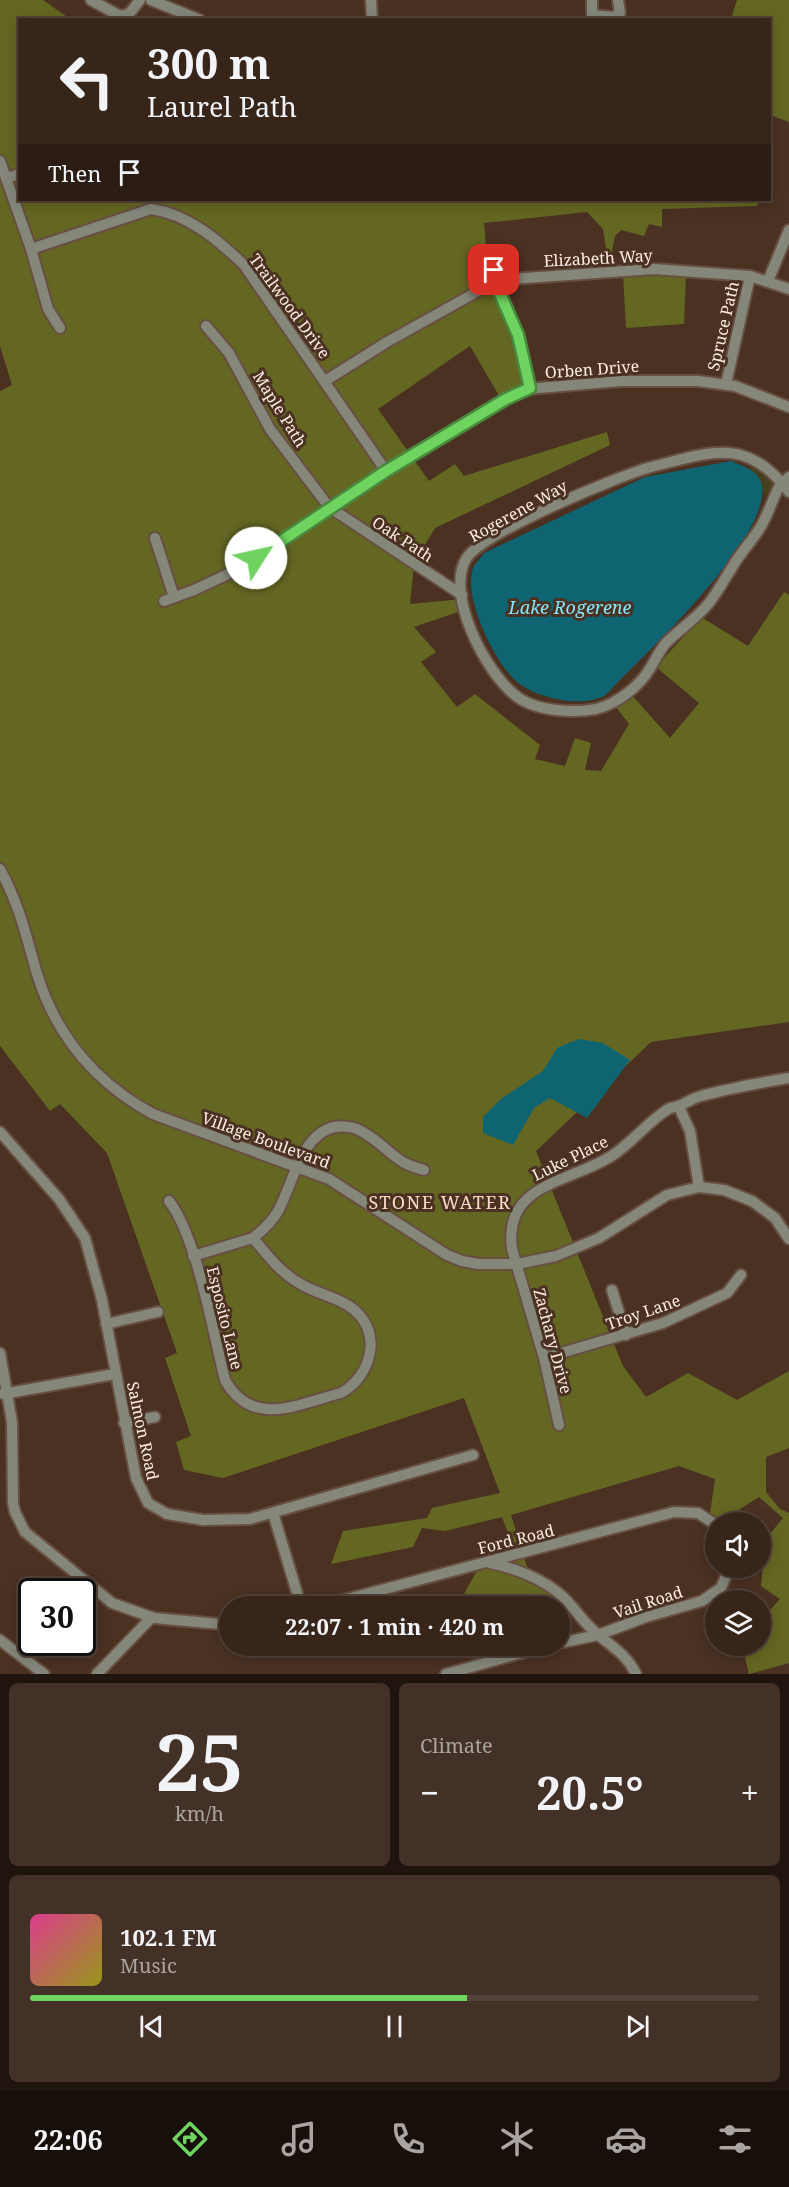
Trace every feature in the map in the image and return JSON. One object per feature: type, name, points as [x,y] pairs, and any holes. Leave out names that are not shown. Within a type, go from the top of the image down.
[{"type":"street","points":[[91,0],[120,16],[129,14],[140,0]]},
{"type":"street","points":[[151,0],[195,18]]},
{"type":"street","points":[[371,0],[372,18]]},
{"type":"street","points":[[592,0],[592,15],[613,18],[620,13],[618,0]]},
{"type":"street","points":[[0,161],[31,249],[48,309],[60,328]]},
{"type":"street","points":[[6,178],[18,175]]},
{"type":"street","name":"Trailwood Drive","points":[[31,249],[152,208],[169,211],[207,234],[244,265],[386,471]]},
{"type":"street","points":[[768,281],[789,230]]},
{"type":"street","points":[[492,258],[495,282],[518,335],[530,388]]},
{"type":"street","name":"Elizabeth Way","points":[[325,381],[387,342],[495,282],[592,272],[654,269],[750,276],[789,290]]},
{"type":"street","name":"Spruce Path","points":[[726,384],[750,276]]},
{"type":"street","name":"Maple Path","points":[[206,326],[229,353],[270,429],[329,507]]},
{"type":"street","name":"Orben Drive","points":[[155,538],[169,599],[243,567],[329,507],[386,471],[506,399],[530,388],[670,380],[726,384],[789,407]]},
{"type":"street","name":"Rogerene Way","points":[[785,480],[760,527],[708,604],[666,644],[647,674],[612,704],[593,711],[553,708],[527,702],[516,696],[483,656],[465,615],[461,569],[466,558],[476,548],[559,503],[627,473],[679,458],[738,453],[748,456],[785,480],[789,492]]},
{"type":"street","name":"Oak Path","points":[[329,507],[462,595]]},
{"type":"street","name":"Village Boulevard","points":[[0,869],[27,930],[37,975],[55,1019],[77,1053],[96,1075],[132,1102],[153,1114],[297,1166],[348,1190],[447,1255],[478,1264],[517,1264],[569,1252],[598,1238],[658,1199],[674,1192],[699,1187],[724,1190],[762,1207],[784,1222],[789,1239]]},
{"type":"street","name":"Luke Place","points":[[517,1264],[511,1230],[514,1214],[527,1197],[605,1161],[670,1108],[679,1107],[701,1096],[789,1078]]},
{"type":"street","points":[[679,1107],[690,1131],[699,1187]]},
{"type":"street","points":[[193,1256],[254,1238],[275,1217],[306,1149],[318,1135],[334,1128],[348,1127],[363,1132],[405,1164],[424,1170]]},
{"type":"street","name":"Salmon Road","points":[[0,1132],[59,1198],[85,1238],[106,1324],[124,1423],[140,1489],[153,1508],[182,1518],[250,1519],[473,1455]]},
{"type":"street","name":"Esposito Lane","points":[[170,1201],[180,1214],[193,1256],[225,1380],[237,1397],[253,1407],[273,1411],[341,1393],[350,1388],[364,1374],[371,1354],[371,1343],[364,1322],[348,1305],[291,1277],[274,1264],[254,1238]]},
{"type":"street","name":"Zachary Drive","points":[[517,1264],[544,1358],[559,1425]]},
{"type":"street","name":"Troy Lane","points":[[544,1358],[663,1323],[727,1293],[741,1275]]},
{"type":"street","points":[[612,1290],[626,1335]]},
{"type":"street","points":[[106,1324],[158,1312]]},
{"type":"street","points":[[0,1353],[4,1394],[14,1449],[13,1503],[25,1532],[103,1597],[152,1617],[219,1624]]},
{"type":"street","points":[[4,1394],[115,1374]]},
{"type":"street","points":[[124,1423],[155,1417]]},
{"type":"street","name":"Ford Road","points":[[358,1596],[674,1512],[698,1513],[705,1518]]},
{"type":"street","points":[[273,1513],[298,1596]]},
{"type":"street","points":[[484,1562],[506,1566],[548,1585],[562,1596],[598,1635],[618,1649],[636,1674]]},
{"type":"street","name":"Vail Road","points":[[570,1641],[598,1635],[707,1598],[721,1588],[725,1578]]},
{"type":"street","points":[[97,1674],[152,1617]]},
{"type":"street","points":[[0,1640],[44,1674]]},
{"type":"street","points":[[446,1674],[510,1656]]},
{"type":"shaded area","points":[[0,0],[43,0],[69,18],[18,18],[18,201],[760,201],[757,206],[662,209],[662,227],[649,224],[644,236],[621,230],[615,236],[609,267],[603,229],[587,212],[484,223],[488,272],[527,385],[501,399],[470,346],[378,409],[429,481],[455,464],[464,476],[607,432],[610,445],[435,528],[414,563],[410,604],[462,599],[464,610],[414,627],[436,652],[421,662],[457,707],[475,694],[540,745],[535,759],[565,766],[575,738],[591,743],[585,770],[601,771],[629,724],[616,707],[630,693],[670,738],[699,703],[656,667],[701,617],[748,646],[784,592],[789,595],[789,1022],[651,1042],[536,1151],[623,1366],[646,1397],[688,1373],[737,1400],[789,1371],[789,1448],[766,1457],[766,1492],[780,1509],[789,1513],[789,1663],[749,1674],[744,1656],[771,1656],[771,1609],[780,1599],[771,1593],[771,1590],[761,1586],[762,1578],[771,1578],[771,1533],[783,1518],[759,1497],[736,1512],[710,1512],[715,1479],[679,1466],[511,1515],[530,1576],[559,1596],[465,1596],[479,1567],[518,1560],[502,1517],[445,1531],[422,1528],[413,1547],[331,1564],[343,1531],[427,1518],[432,1508],[500,1493],[464,1398],[223,1478],[184,1470],[176,1442],[191,1436],[165,1358],[177,1353],[107,1153],[60,1104],[50,1111],[0,1046],[0,391],[12,385],[0,346]]},
{"type":"shaded area","points":[[737,0],[789,0],[789,122],[771,115],[771,18],[731,18]]},
{"type":"shaded area","points":[[623,273],[686,274],[684,324],[626,328]]},
{"type":"sand","points":[[754,462],[776,483],[770,499],[761,491],[763,486],[749,469]]},
{"type":"water","name":"Lake Rogerene","points":[[731,461],[750,470],[761,481],[760,507],[748,533],[706,590],[608,693],[583,701],[558,699],[524,687],[507,672],[482,628],[472,596],[473,568],[484,553],[645,477]]},
{"type":"water","points":[[579,1039],[603,1043],[630,1060],[587,1118],[550,1098],[534,1108],[513,1145],[483,1133],[483,1117],[501,1099],[543,1071],[557,1048]]},
{"type":"district","name":"STONE WATER","points":[[440,1203]]},
{"type":"route","points":[[256,558],[386,471],[506,399],[530,388],[518,335],[495,282],[494,270]]}]
